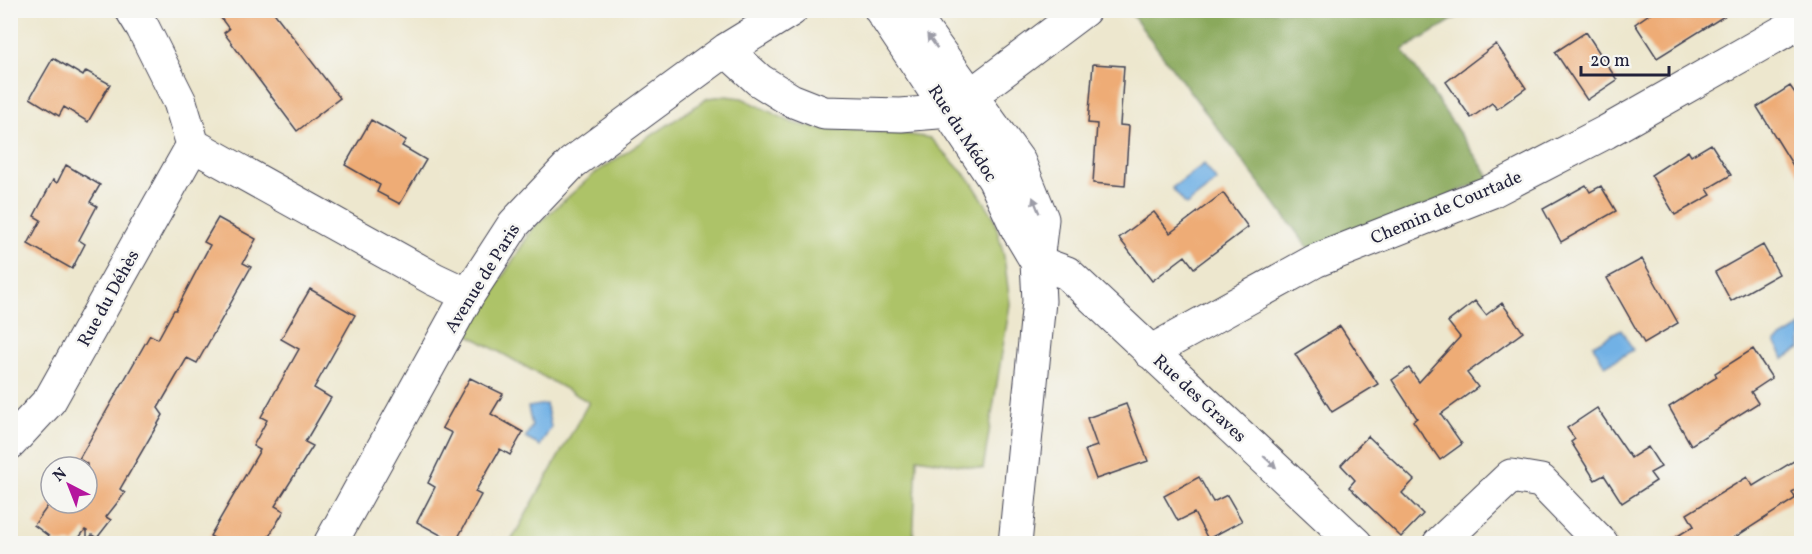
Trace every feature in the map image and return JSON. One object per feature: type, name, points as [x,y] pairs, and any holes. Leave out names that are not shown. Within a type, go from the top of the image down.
[{"type":"street","points":[[132,10],[180,102],[193,145],[434,279],[468,295]]},
{"type":"street","name":"Avenue de Paris","points":[[330,543],[468,295],[514,224],[572,163],[726,50],[791,10]]},
{"type":"street","name":"Rue du Médoc","points":[[881,10],[961,103],[1019,162],[1042,219],[1037,262],[1040,300],[1015,543]]},
{"type":"street","name":"Rue du Médoc","points":[[909,10],[961,103]]},
{"type":"street","points":[[726,50],[759,80],[790,100],[824,113],[901,115],[961,103],[1084,10]]},
{"type":"street","name":"Chemin de Courtade","points":[[1150,352],[1315,261],[1490,192],[1606,132],[1802,21]]},
{"type":"street","name":"Rue du Déhès","points":[[10,443],[50,400],[193,145]]},
{"type":"street","name":"Rue des Graves","points":[[1037,262],[1067,273],[1356,543]]},
{"type":"street","points":[[1439,543],[1511,476],[1542,481],[1602,543]]},
{"type":"green space","points":[[1129,11],[1467,11],[1403,50],[1490,178],[1313,254]]},
{"type":"green space","points":[[725,96],[742,98],[793,123],[816,128],[905,134],[930,138],[971,181],[994,217],[1004,256],[1010,304],[983,469],[917,458],[913,543],[510,543],[589,402],[467,334],[533,228],[594,174],[708,98]]},
{"type":"water","points":[[1204,164],[1217,181],[1186,205],[1172,188]]},
{"type":"water","points":[[1801,326],[1801,348],[1784,359],[1775,342]]},
{"type":"water","points":[[1621,329],[1633,350],[1605,366],[1593,345]]},
{"type":"water","points":[[546,404],[551,427],[540,446],[525,438],[532,426],[528,407]]},
{"type":"building","points":[[215,10],[272,10],[340,98],[297,131],[224,33],[229,29]]},
{"type":"building","points":[[1655,10],[1734,10],[1657,58],[1635,24]]},
{"type":"building","points":[[1586,32],[1617,80],[1587,100],[1555,52]]},
{"type":"building","points":[[1496,44],[1526,88],[1497,109],[1492,103],[1471,118],[1446,82]]},
{"type":"building","points":[[53,58],[83,76],[86,71],[110,84],[88,122],[64,107],[59,116],[30,98]]},
{"type":"building","points":[[1093,64],[1124,66],[1120,125],[1129,126],[1125,186],[1093,183],[1097,124],[1088,123]]},
{"type":"building","points":[[1790,86],[1802,103],[1802,180],[1757,107]]},
{"type":"building","points":[[371,120],[406,140],[402,146],[426,160],[400,204],[377,192],[380,185],[345,165]]},
{"type":"building","points":[[1711,144],[1731,175],[1707,189],[1711,195],[1675,215],[1651,175],[1688,151],[1691,156]]},
{"type":"building","points":[[66,165],[100,185],[90,202],[97,206],[79,240],[85,244],[72,269],[28,244],[41,220],[34,216],[53,180],[57,183]]},
{"type":"building","points":[[1586,185],[1590,192],[1601,186],[1616,211],[1561,242],[1543,209]]},
{"type":"building","points":[[1223,193],[1248,227],[1194,268],[1185,256],[1152,281],[1119,238],[1154,212],[1170,233]]},
{"type":"building","points":[[218,218],[256,239],[243,263],[251,267],[197,363],[187,358],[158,408],[163,415],[120,489],[125,493],[106,517],[111,520],[97,538],[92,535],[87,541],[85,530],[75,543],[58,543],[34,525],[41,515],[99,515],[99,455],[81,455],[150,335],[158,339],[176,310],[210,245],[204,242]]},
{"type":"building","points":[[1763,245],[1779,274],[1731,301],[1715,272]]},
{"type":"building","points":[[1642,259],[1678,323],[1644,343],[1607,278]]},
{"type":"building","points":[[310,289],[355,315],[314,388],[331,398],[305,442],[313,446],[275,506],[284,511],[265,543],[223,543],[210,536],[260,450],[253,446],[267,420],[261,417],[299,349],[281,339]]},
{"type":"building","points":[[1475,301],[1486,315],[1502,303],[1523,332],[1467,373],[1478,387],[1441,414],[1462,444],[1440,460],[1413,421],[1417,418],[1392,380],[1409,368],[1419,382],[1460,337],[1448,322]]},
{"type":"building","points":[[1340,326],[1378,384],[1332,412],[1295,354]]},
{"type":"building","points":[[1753,349],[1772,378],[1751,392],[1758,403],[1691,445],[1669,407],[1717,377],[1715,373]]},
{"type":"building","points":[[470,378],[503,394],[491,414],[523,432],[510,455],[500,449],[475,492],[481,495],[455,543],[417,522],[435,487],[428,483],[452,433],[442,428]]},
{"type":"building","points":[[1126,404],[1148,461],[1096,479],[1085,450],[1097,446],[1087,418]]},
{"type":"building","points":[[1597,408],[1631,458],[1648,447],[1661,467],[1650,473],[1656,481],[1622,503],[1604,475],[1595,480],[1571,442],[1575,439],[1567,428]]},
{"type":"building","points":[[1368,436],[1414,480],[1402,493],[1423,514],[1401,537],[1349,487],[1355,480],[1341,465]]},
{"type":"building","points":[[1802,456],[1802,486],[1792,492],[1796,498],[1726,543],[1666,543],[1694,526],[1687,514],[1747,477],[1753,486]]},
{"type":"building","points":[[1199,477],[1213,502],[1227,495],[1242,521],[1208,539],[1194,513],[1178,521],[1164,496]]}]
